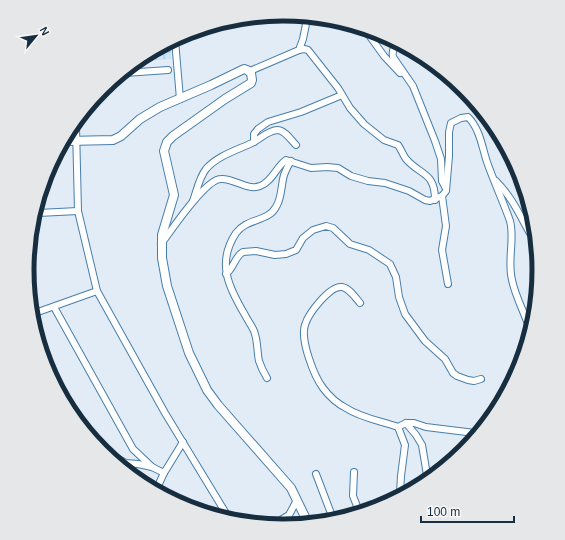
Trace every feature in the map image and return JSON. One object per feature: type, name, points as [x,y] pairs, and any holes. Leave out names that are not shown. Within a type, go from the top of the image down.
[{"type":"main road","points":[[69,141],[113,140],[131,129],[140,119],[160,107],[211,86],[244,69],[250,71],[253,77],[250,83],[210,109],[167,142],[164,151],[174,194],[164,227],[162,258],[167,286],[189,353],[207,390],[218,405],[291,488],[305,518]]},
{"type":"street","points":[[299,50],[306,22]]},
{"type":"street","points":[[370,37],[384,56],[399,72],[406,76]]},
{"type":"street","points":[[175,45],[180,99]]},
{"type":"street","points":[[394,48],[392,52],[393,57],[413,86],[435,141],[440,159],[446,226],[442,250],[448,284]]},
{"type":"street","points":[[250,71],[299,50],[308,50],[350,108],[367,127],[384,140],[398,145],[406,158],[431,179],[435,190],[435,200]]},
{"type":"street","points":[[130,73],[168,70]]},
{"type":"street","points":[[254,142],[254,134],[268,122],[301,112],[342,95]]},
{"type":"street","points":[[162,244],[192,204],[213,181],[221,179],[251,187],[260,186],[269,179],[286,160],[311,168],[327,166],[338,168],[351,176],[385,182],[409,191],[425,200],[435,200],[444,194],[451,124],[461,118],[468,117],[480,137],[487,162],[512,227],[510,255],[512,280],[527,320]]},
{"type":"street","points":[[192,204],[201,177],[208,168],[224,156],[254,142],[269,132],[277,130],[282,131],[288,136],[296,146]]},
{"type":"street","points":[[76,131],[78,211],[97,291],[165,413],[225,512]]},
{"type":"street","points":[[267,378],[259,362],[254,332],[237,302],[226,274],[225,264],[227,252],[240,229],[247,223],[267,217],[276,208],[284,174],[290,161]]},
{"type":"street","points":[[494,179],[507,193],[528,227]]},
{"type":"street","points":[[40,213],[78,211]]},
{"type":"street","points":[[226,274],[231,270],[237,257],[243,252],[256,251],[278,255],[286,254],[296,250],[303,238],[313,230],[326,226],[333,228],[350,244],[369,250],[390,264],[396,277],[399,297],[405,314],[425,341],[445,359],[454,373],[468,380],[474,381],[481,379]]},
{"type":"street","points":[[360,303],[352,293],[342,287],[333,289],[322,299],[304,325],[304,334],[310,361],[322,387],[346,408],[363,416],[398,427],[406,423],[414,423],[426,427],[471,433]]},
{"type":"street","points":[[37,312],[97,291]]},
{"type":"street","points":[[54,307],[133,449],[152,468]]},
{"type":"street","points":[[406,423],[422,445],[427,473]]},
{"type":"street","points":[[398,427],[406,445],[400,489]]},
{"type":"street","points":[[158,486],[183,442]]},
{"type":"street","points":[[127,465],[138,464],[164,473]]},
{"type":"street","points":[[354,472],[353,496],[358,508]]},
{"type":"street","points":[[316,474],[331,514]]},
{"type":"street","points":[[282,519],[289,515],[297,500]]},
{"type":"shaded area","points":[[171,48],[171,59],[149,60]]}]
